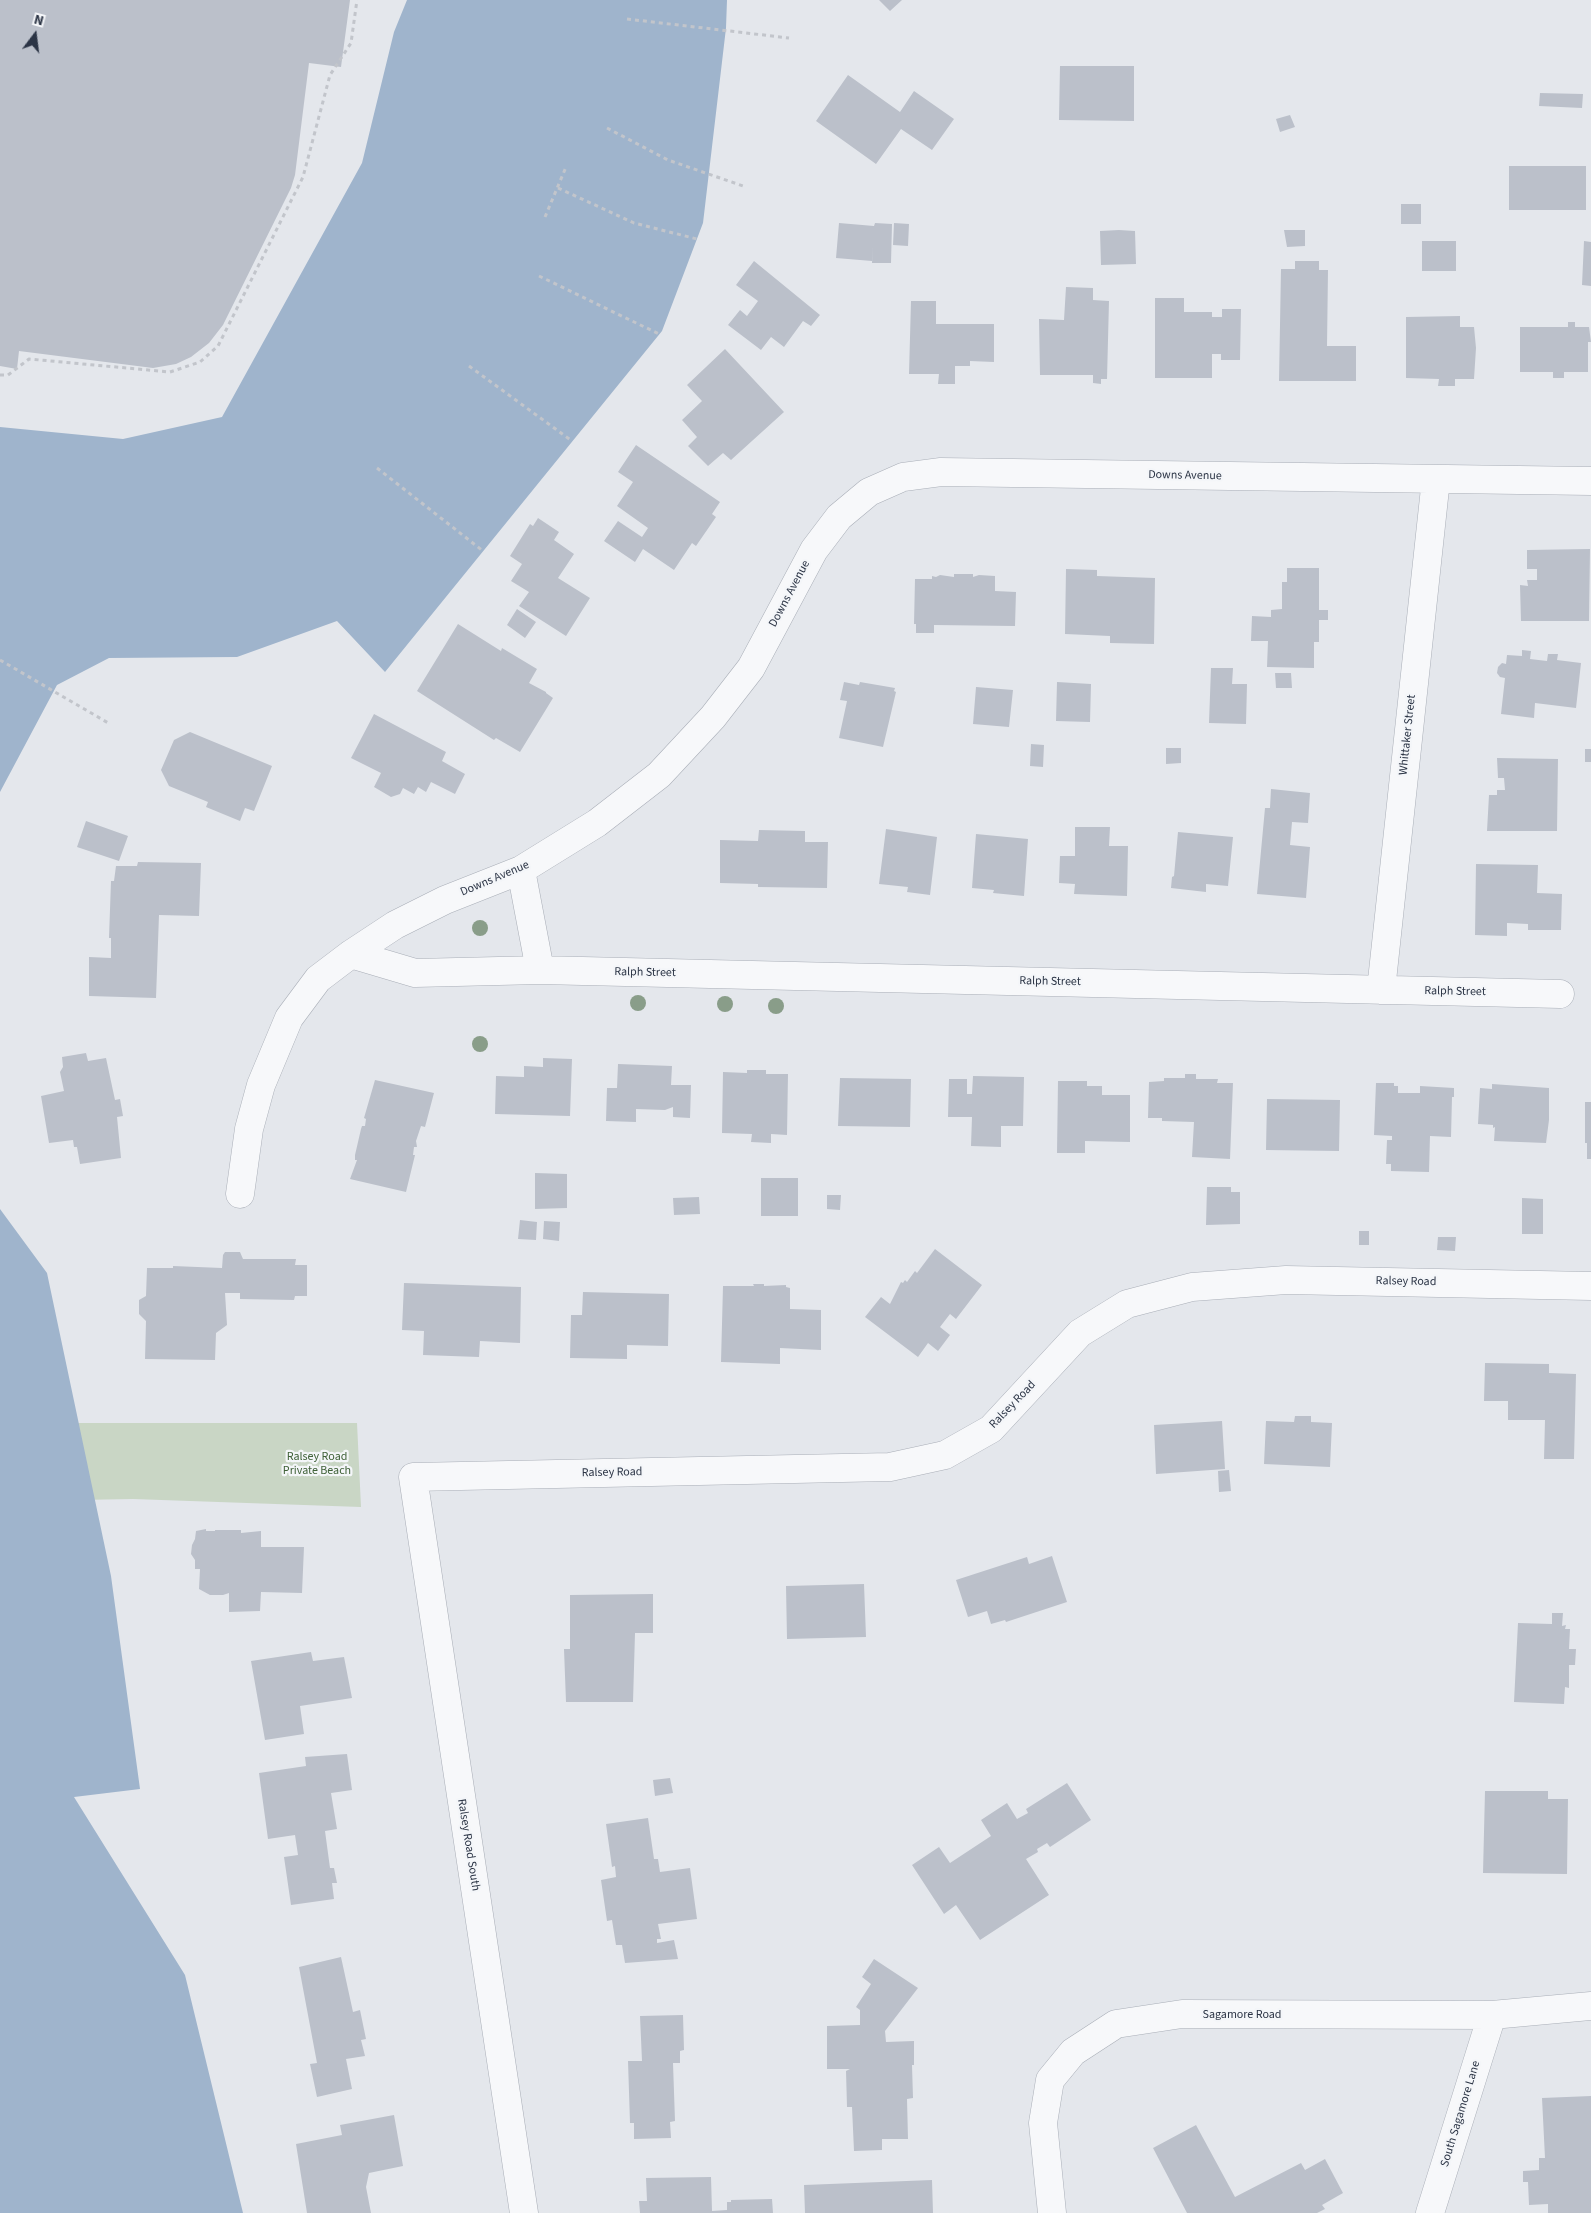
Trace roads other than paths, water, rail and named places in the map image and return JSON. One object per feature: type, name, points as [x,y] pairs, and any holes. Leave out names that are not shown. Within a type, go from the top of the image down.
[{"type":"street","name":"Downs Avenue","points":[[240,1194],[249,1129],[262,1085],[290,1018],[318,979],[351,954],[395,925],[444,900],[522,870],[597,824],[659,775],[713,716],[751,668],[814,550],[839,517],[869,492],[903,477],[941,472],[1591,481]]},
{"type":"street","name":"Whittaker Street","points":[[1381,990],[1436,479]]},
{"type":"street","points":[[522,870],[540,970]]},
{"type":"street","name":"Ralph Street","points":[[351,954],[415,973],[540,970],[1560,994]]},
{"type":"street","name":"Ralsey Road","points":[[412,1477],[890,1467],[945,1455],[991,1429],[1080,1333],[1127,1304],[1192,1287],[1286,1280],[1591,1286]]},
{"type":"street","name":"Ralsey Road South","points":[[412,1477],[524,2213]]},
{"type":"street","name":"Sagamore Road","points":[[1052,2213],[1043,2124],[1050,2080],[1073,2052],[1116,2024],[1182,2014],[1492,2015],[1591,2006]]},
{"type":"street","name":"South Sagamore Lane","points":[[1430,2213],[1492,2015]]},
{"type":"water","points":[[407,0],[727,0],[726,28],[703,223],[662,331],[385,672],[337,621],[237,657],[109,658],[57,685],[0,792],[0,427],[123,439],[222,417],[362,163],[394,32]]},
{"type":"water","points":[[0,1209],[47,1273],[111,1576],[140,1789],[74,1797],[185,1975],[243,2213],[0,2213]]},
{"type":"park label","name":"Ralsey Road Private Beach","points":[[317,1464]]}]
